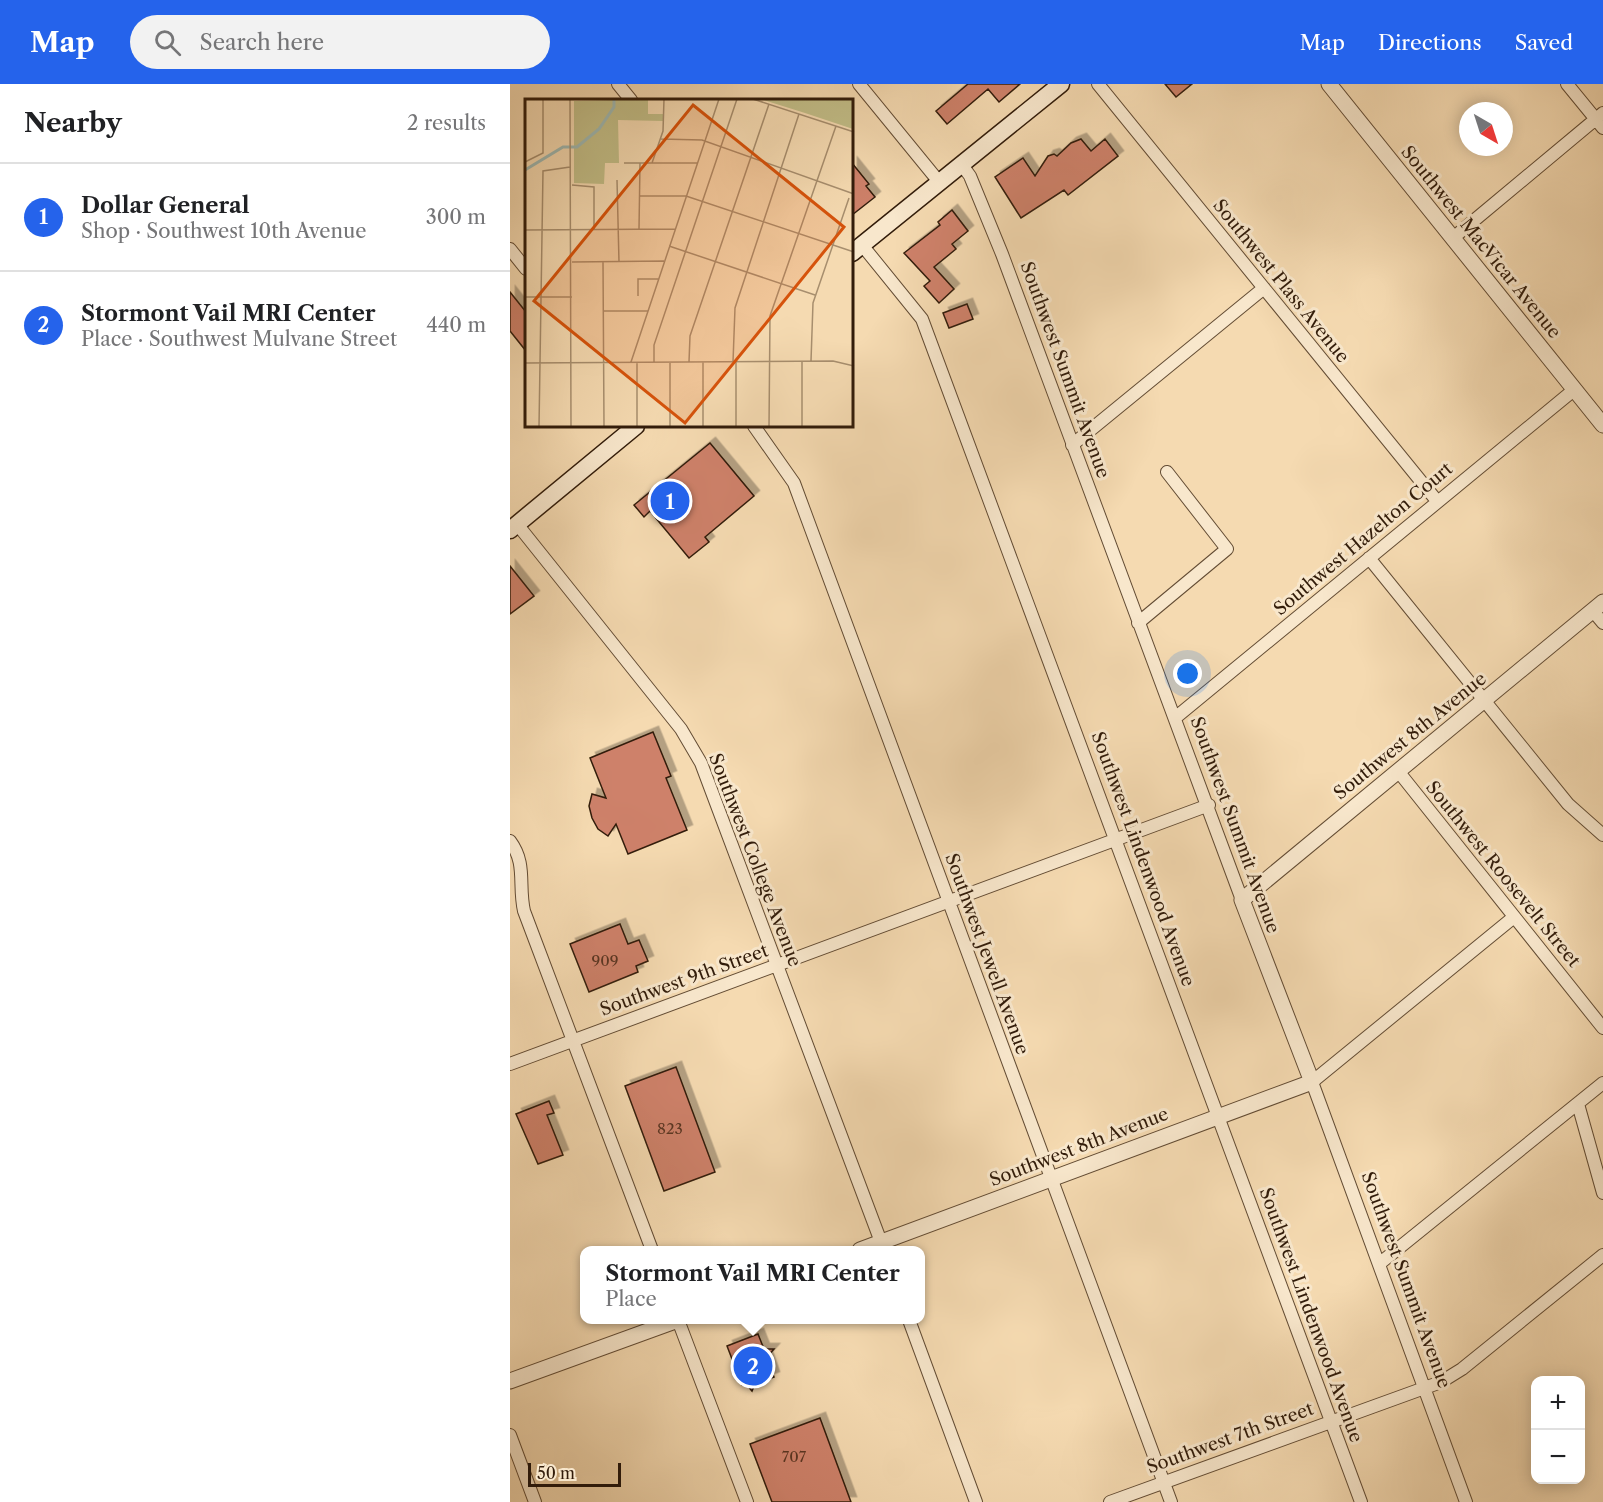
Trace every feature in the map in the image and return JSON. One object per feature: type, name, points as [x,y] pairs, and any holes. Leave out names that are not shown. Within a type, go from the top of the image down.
[{"type":"main road","points":[[857,249],[1061,84]]},
{"type":"main road","points":[[514,527],[634,428]]},
{"type":"street","points":[[618,84],[630,99]]},
{"type":"street","points":[[859,84],[940,183]]},
{"type":"street","name":"Southwest Plass Avenue","points":[[1098,84],[1437,501]]},
{"type":"street","name":"Southwest MacVicar Avenue","points":[[1329,84],[1603,424]]},
{"type":"street","points":[[1453,238],[1601,120],[1567,84]]},
{"type":"street","name":"Southwest Summit Avenue","points":[[962,165],[970,176],[1002,254],[1138,623],[1209,805],[1242,900],[1312,1082],[1466,1502]]},
{"type":"street","points":[[510,249],[525,268]]},
{"type":"street","name":"Southwest Lindenwood Avenue","points":[[857,249],[922,319],[1361,1502]]},
{"type":"street","points":[[1072,445],[1264,288]]},
{"type":"street","name":"Southwest Hazelton Court","points":[[1175,718],[1575,389]]},
{"type":"street","name":"Southwest Jewell Avenue","points":[[755,428],[794,483],[1171,1502]]},
{"type":"street","points":[[1138,623],[1227,549],[1167,472]]},
{"type":"street","name":"Southwest College Avenue","points":[[514,527],[689,742],[701,763],[882,1246]]},
{"type":"street","points":[[1370,558],[1483,702],[1568,804],[1603,835]]},
{"type":"street","points":[[1598,606],[1603,623]]},
{"type":"street","name":"Southwest 8th Avenue","points":[[1242,900],[1598,606]]},
{"type":"street","name":"Southwest Roosevelt Street","points":[[1398,771],[1603,1028]]},
{"type":"street","name":"Southwest 9th Street","points":[[510,1064],[1209,805]]},
{"type":"street","points":[[510,841],[521,860],[520,888],[524,911],[650,1246]]},
{"type":"street","points":[[1312,1082],[1514,916]]},
{"type":"street","name":"Southwest 8th Avenue","points":[[882,1246],[1050,1179],[1312,1082]]},
{"type":"street","points":[[1379,1264],[1603,1083]]},
{"type":"street","points":[[1578,1104],[1603,1193]]},
{"type":"street","name":"Southwest 7th Street","points":[[1110,1502],[1441,1382],[1462,1369],[1603,1255]]},
{"type":"street","points":[[510,1381],[667,1324]]},
{"type":"street","points":[[680,1324],[747,1502]]},
{"type":"street","points":[[910,1324],[976,1502]]},
{"type":"street","points":[[510,1435],[536,1502]]},
{"type":"building","points":[[968,84],[1020,84],[999,102],[988,89],[947,124],[936,111]]},
{"type":"building","points":[[1165,84],[1192,84],[1176,97]]},
{"type":"building","points":[[1081,139],[1091,151],[1105,139],[1118,156],[1068,195],[1064,190],[1021,218],[995,177],[1023,158],[1035,176],[1048,156],[1054,154],[1057,156],[1071,143]]},
{"type":"building","points":[[854,165],[869,184],[866,186],[875,197],[854,213]]},
{"type":"building","points":[[952,210],[968,231],[952,244],[956,249],[934,267],[954,289],[939,303],[924,286],[930,281],[904,253],[940,225],[938,222]]},
{"type":"building","points":[[510,292],[525,311],[525,350],[510,331]]},
{"type":"building","points":[[967,304],[973,319],[949,328],[943,313]]},
{"type":"building","points":[[710,443],[754,496],[705,537],[709,542],[689,558],[650,511],[644,517],[634,505]]},
{"type":"building","points":[[510,566],[534,596],[510,614]]},
{"type":"building","points":[[653,732],[671,776],[666,778],[687,830],[628,854],[616,824],[608,836],[598,829],[592,818],[589,806],[592,794],[606,798],[590,758]]},
{"type":"building","points":[[620,924],[628,944],[639,940],[648,961],[636,966],[638,972],[589,992],[570,944]]},
{"type":"building","points":[[676,1067],[715,1172],[664,1191],[625,1086]]},
{"type":"building","points":[[549,1101],[554,1113],[547,1115],[563,1155],[538,1164],[516,1114]]},
{"type":"building","points":[[758,1334],[764,1349],[774,1349],[767,1357],[774,1377],[755,1384],[752,1391],[746,1384],[742,1385],[727,1346]]},
{"type":"building","points":[[820,1418],[851,1502],[772,1502],[750,1444]]},
{"type":"place","name":"Dollar General","points":[[670,501]]},
{"type":"place","name":"Stormont Vail MRI Center","points":[[753,1366]]}]
